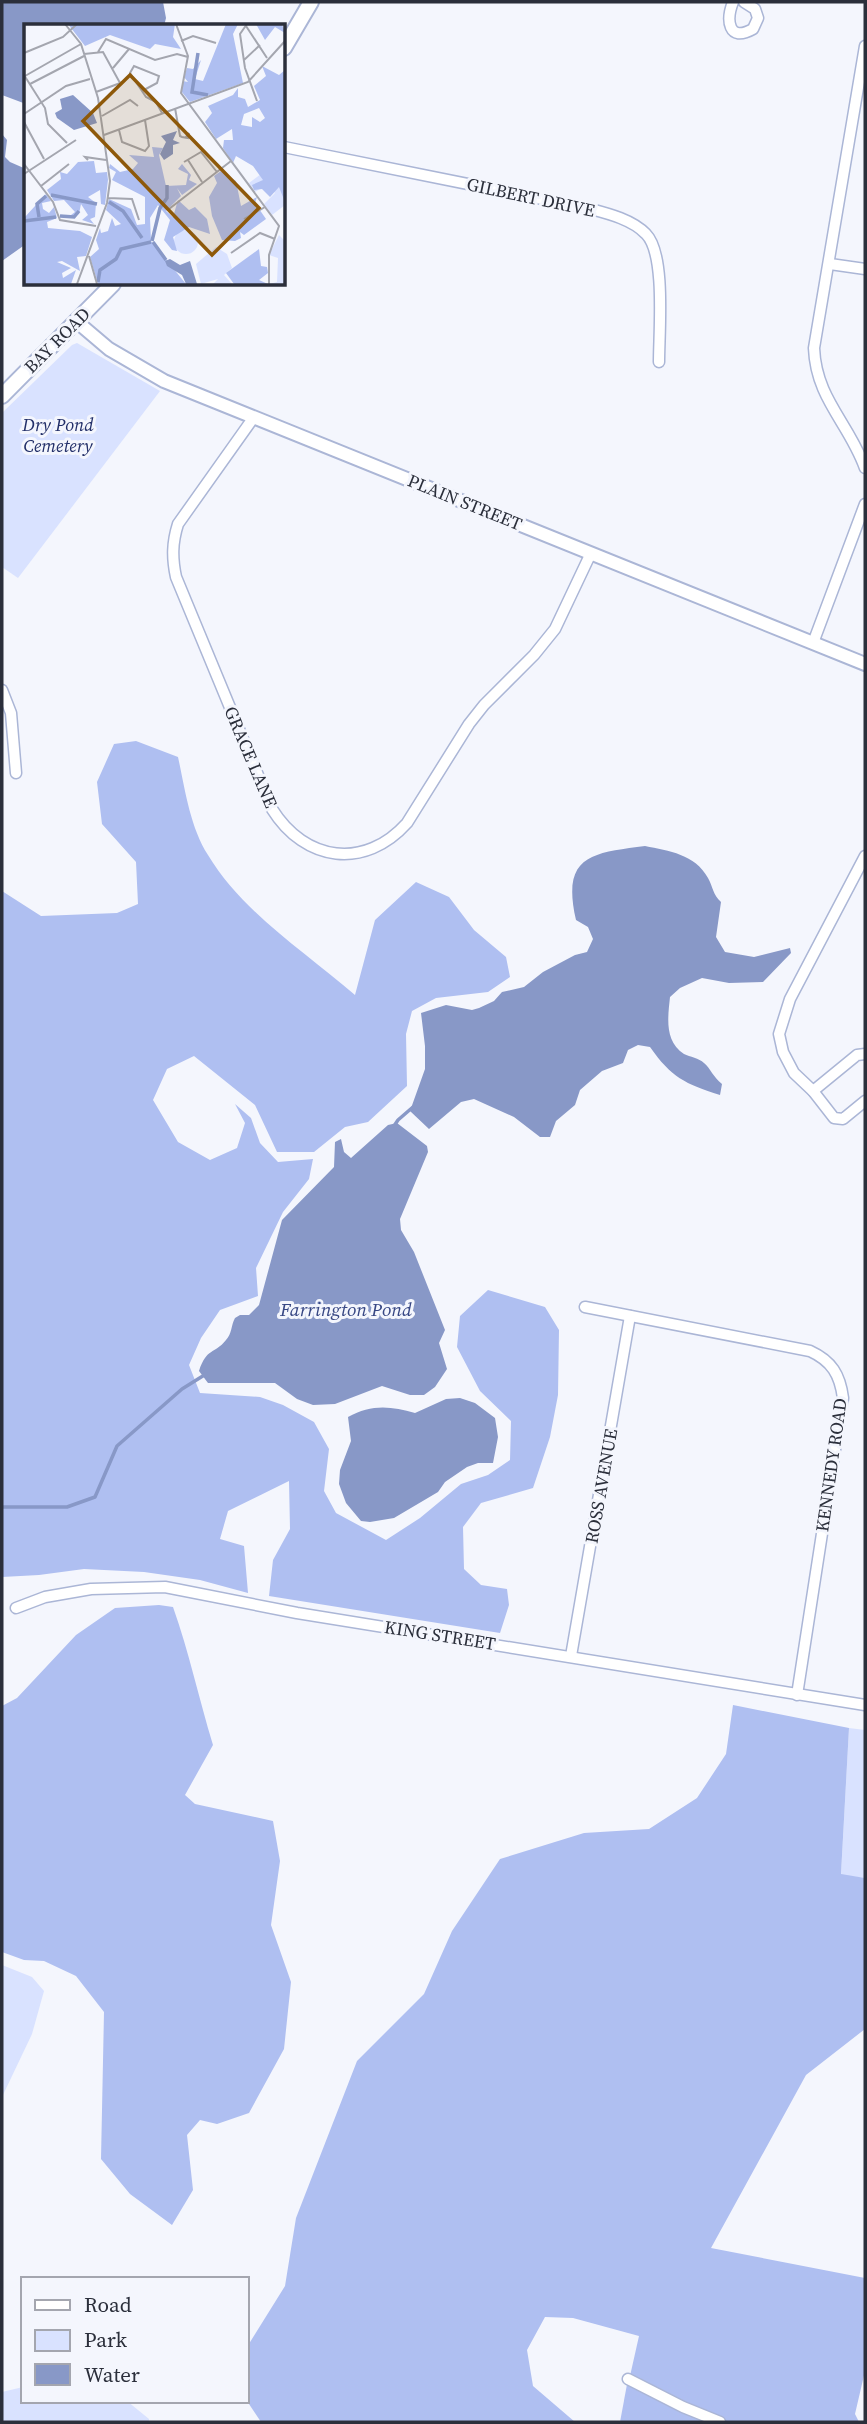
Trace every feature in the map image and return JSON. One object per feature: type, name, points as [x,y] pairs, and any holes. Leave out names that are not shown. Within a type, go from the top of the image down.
[{"type":"main road","points":[[285,46],[311,2]]},
{"type":"main road","name":"BAY ROAD","points":[[2,397],[112,285]]},
{"type":"street","points":[[733,2],[728,15],[729,24],[735,31],[745,33],[755,27],[758,18],[755,9],[744,2]]},
{"type":"street","points":[[865,46],[814,348],[817,373],[826,398],[855,445],[865,468]]},
{"type":"street","name":"GILBERT DRIVE","points":[[285,147],[587,208],[608,213],[636,227],[647,234],[655,248],[659,270],[660,362]]},
{"type":"street","points":[[830,264],[865,269]]},
{"type":"street","name":"PLAIN STREET","points":[[76,321],[109,349],[150,374],[865,664]]},
{"type":"street","name":"GRACE LANE","points":[[254,417],[178,524],[172,557],[176,577],[272,809],[290,833],[316,849],[330,853],[359,853],[373,849],[397,834],[407,823],[469,724],[555,629],[591,553]]},
{"type":"street","points":[[813,643],[865,504]]},
{"type":"street","points":[[2,690],[11,713],[16,773]]},
{"type":"street","points":[[865,856],[790,999],[780,1027],[779,1041],[785,1058],[799,1080],[813,1091],[834,1118],[840,1120],[865,1101]]},
{"type":"street","points":[[813,1091],[857,1055],[865,1054]]},
{"type":"street","name":"KENNEDY ROAD","points":[[585,1307],[810,1351],[825,1358],[838,1377],[843,1398],[797,1695]]},
{"type":"street","name":"ROSS AVENUE","points":[[571,1657],[631,1316]]},
{"type":"street","name":"KING STREET","points":[[16,1608],[44,1597],[91,1589],[165,1587],[298,1613],[865,1705]]},
{"type":"street","points":[[628,2379],[720,2422]]},
{"type":"green space","name":"Dry Pond Cemetery","points":[[77,343],[160,391],[18,578],[2,567],[2,413]]},
{"type":"green space","points":[[849,1728],[865,1730],[865,1878],[841,1875]]},
{"type":"green space","points":[[2,1965],[32,1977],[44,1991],[32,2034],[2,2097]]},
{"type":"green space","points":[[21,2387],[21,2403],[129,2403],[149,2419],[149,2422],[2,2422],[2,2392]]},
{"type":"shaded area","points":[[136,741],[178,757],[189,807],[202,844],[222,876],[238,895],[355,995],[375,920],[416,882],[449,897],[474,930],[506,957],[510,977],[488,992],[436,998],[412,1011],[406,1034],[407,1086],[368,1122],[345,1127],[314,1152],[277,1152],[255,1105],[194,1056],[167,1069],[153,1100],[178,1142],[210,1160],[237,1148],[245,1123],[235,1104],[251,1118],[260,1143],[278,1162],[313,1159],[309,1179],[283,1212],[256,1268],[258,1296],[220,1310],[201,1338],[189,1365],[200,1393],[260,1397],[283,1405],[314,1422],[329,1449],[324,1491],[336,1513],[386,1540],[420,1518],[461,1484],[488,1475],[510,1460],[511,1421],[480,1391],[457,1347],[460,1316],[488,1290],[545,1307],[559,1330],[558,1395],[550,1437],[533,1488],[481,1503],[463,1527],[464,1569],[481,1585],[507,1589],[509,1605],[500,1633],[269,1596],[273,1560],[290,1529],[289,1481],[228,1511],[220,1539],[244,1546],[248,1593],[200,1580],[144,1572],[84,1569],[2,1577],[2,891],[41,916],[117,913],[138,904],[136,862],[102,824],[97,782],[114,744]]},
{"type":"shaded area","points":[[159,1605],[173,1607],[213,1745],[185,1795],[195,1804],[273,1821],[280,1861],[271,1925],[291,1982],[284,2049],[249,2113],[217,2124],[200,2120],[187,2135],[193,2190],[172,2225],[130,2194],[101,2159],[104,2012],[76,1976],[44,1961],[24,1960],[2,1952],[2,1706],[17,1698],[76,1635],[115,1608]]},
{"type":"shaded area","points":[[733,1705],[849,1728],[841,1874],[865,1878],[865,2029],[806,2075],[711,2248],[865,2278],[865,2371],[855,2414],[859,2422],[717,2420],[630,2376],[639,2336],[573,2318],[545,2317],[527,2350],[533,2386],[575,2422],[261,2422],[248,2402],[248,2345],[285,2286],[296,2218],[357,2061],[424,1994],[452,1931],[500,1859],[584,1833],[649,1829],[697,1798],[726,1754]]},
{"type":"shaded area","points":[[628,2379],[720,2422],[620,2422]]},
{"type":"water","points":[[2,2],[163,2],[164,24],[24,24],[24,103],[2,95]]},
{"type":"water","points":[[2,134],[7,140],[5,157],[24,168],[24,245],[2,261]]},
{"type":"water","points":[[645,846],[681,855],[703,870],[721,902],[716,937],[725,952],[754,957],[790,948],[791,953],[763,982],[729,983],[702,978],[680,988],[670,997],[669,1028],[673,1042],[684,1054],[706,1065],[722,1084],[720,1095],[680,1078],[665,1066],[650,1047],[638,1045],[628,1050],[623,1063],[602,1071],[580,1090],[575,1105],[556,1121],[550,1137],[540,1137],[514,1117],[474,1099],[461,1102],[429,1129],[410,1111],[425,1069],[421,1013],[446,1005],[472,1010],[479,1008],[494,1001],[502,992],[524,987],[543,972],[575,955],[587,952],[593,939],[588,927],[576,920],[572,898],[577,870],[585,861],[596,855]]},
{"type":"water","name":"Farrington Pond","points":[[397,1123],[427,1146],[428,1152],[400,1219],[401,1230],[414,1252],[445,1330],[439,1343],[447,1369],[435,1387],[424,1395],[410,1395],[382,1386],[335,1404],[313,1405],[297,1399],[275,1383],[208,1383],[199,1371],[202,1363],[228,1338],[235,1318],[249,1315],[259,1305],[282,1220],[334,1167],[335,1142],[341,1139],[344,1152],[351,1158],[388,1125]]},
{"type":"water","points":[[460,1398],[475,1403],[495,1418],[498,1437],[493,1463],[478,1463],[467,1467],[445,1482],[438,1492],[394,1518],[361,1521],[346,1503],[339,1484],[340,1470],[351,1441],[348,1417],[365,1410],[381,1408],[415,1413],[446,1399]]},
{"type":"waterway","points":[[394,1126],[413,1107]]},
{"type":"waterway","points":[[2,1507],[67,1507],[95,1497],[117,1446],[182,1389],[206,1374]]}]
